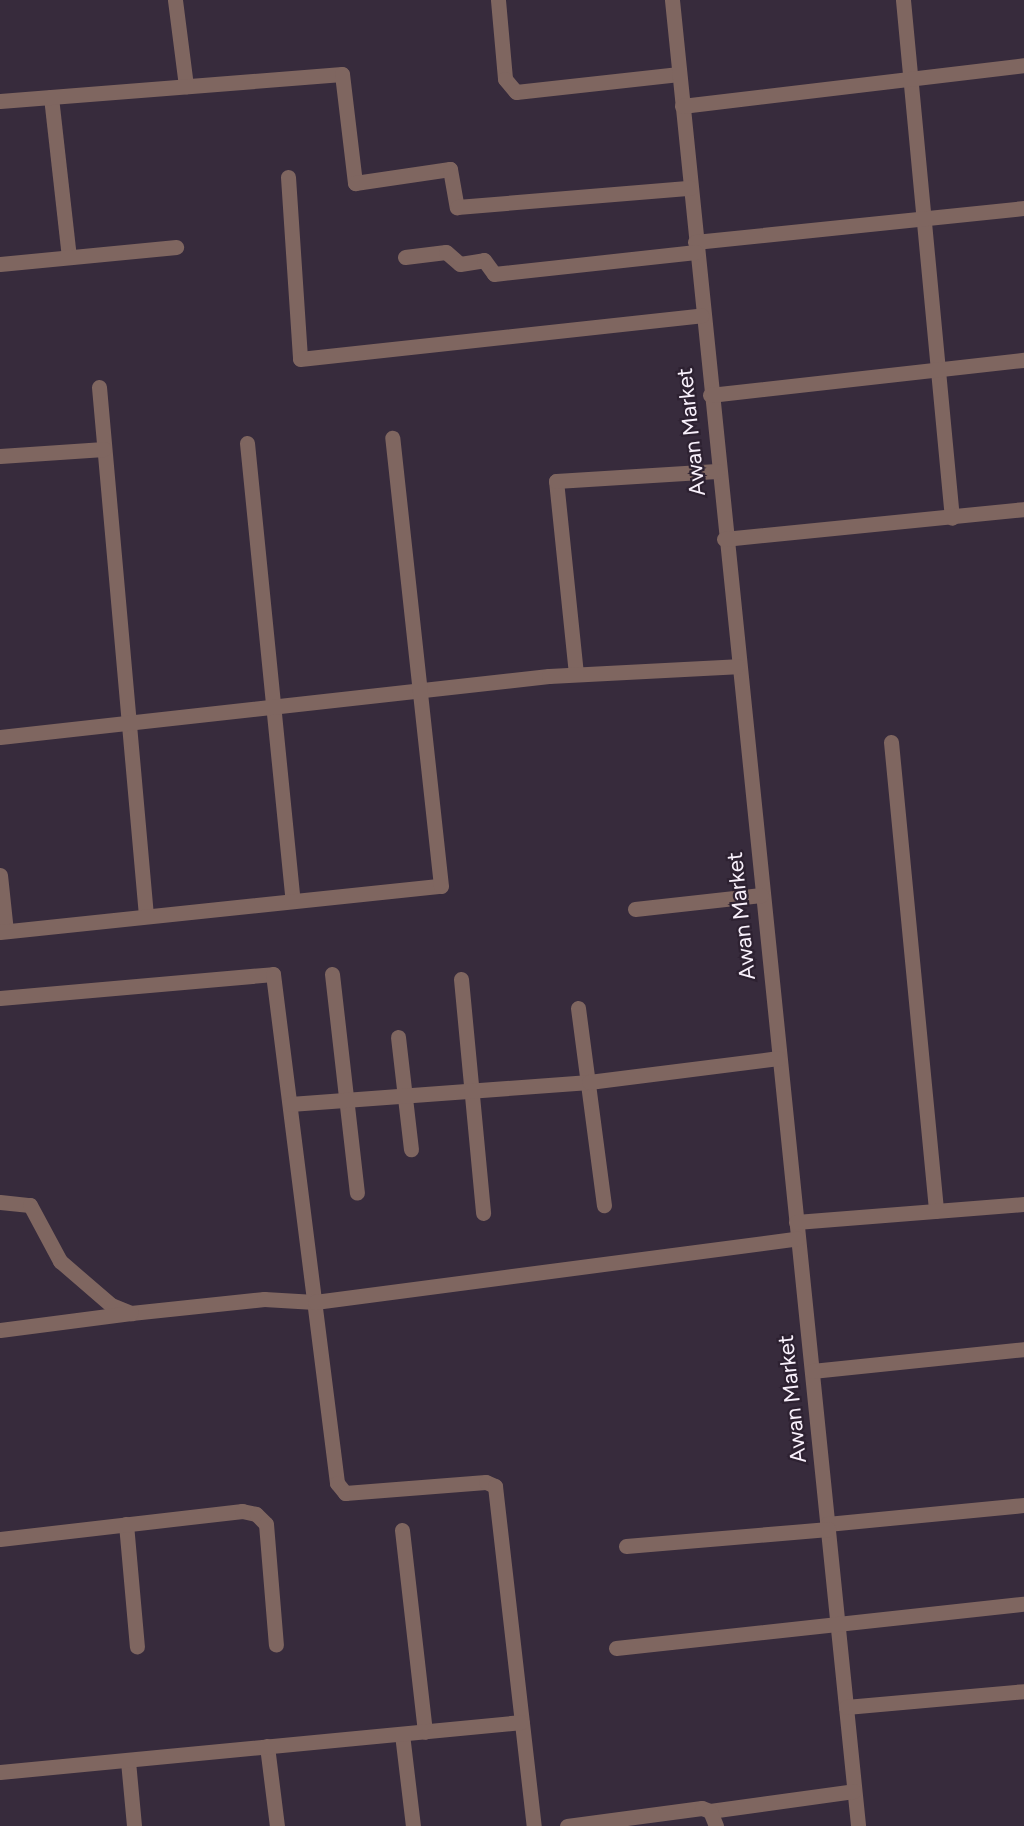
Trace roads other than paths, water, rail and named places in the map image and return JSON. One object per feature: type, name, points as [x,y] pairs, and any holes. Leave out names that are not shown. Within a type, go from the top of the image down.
[{"type":"street","points":[[175,0],[186,86]]},
{"type":"street","points":[[498,0],[506,79],[516,92],[679,74]]},
{"type":"street","name":"Awan Market","points":[[672,0],[717,471],[858,1826]]},
{"type":"street","points":[[903,0],[952,518]]},
{"type":"street","points":[[682,106],[910,82],[1024,66]]},
{"type":"street","points":[[0,101],[342,74],[352,181],[450,169],[457,207],[690,188]]},
{"type":"street","points":[[51,97],[69,257]]},
{"type":"street","points":[[288,177],[300,359],[702,315]]},
{"type":"street","points":[[405,257],[446,252],[460,264],[484,261],[494,274],[696,247],[1024,208]]},
{"type":"street","points":[[0,264],[176,247]]},
{"type":"street","points":[[710,395],[938,373],[1024,360]]},
{"type":"street","points":[[99,387],[125,725],[146,916]]},
{"type":"street","points":[[0,875],[3,932],[441,886],[422,692],[392,438]]},
{"type":"street","points":[[247,443],[293,901]]},
{"type":"street","points":[[0,456],[104,449]]},
{"type":"street","points":[[576,674],[556,482],[717,471]]},
{"type":"street","points":[[724,539],[1024,509]]},
{"type":"street","points":[[0,737],[274,710],[576,674],[737,666]]},
{"type":"street","points":[[891,742],[936,1211]]},
{"type":"street","points":[[635,909],[761,895]]},
{"type":"street","points":[[0,998],[273,974],[339,1489],[345,1493],[486,1482],[495,1486],[534,1826]]},
{"type":"street","points":[[332,974],[357,1192]]},
{"type":"street","points":[[461,979],[468,1091],[483,1214]]},
{"type":"street","points":[[578,1008],[604,1205]]},
{"type":"street","points":[[398,1037],[408,1095],[411,1149]]},
{"type":"street","points":[[290,1104],[589,1082],[778,1058]]},
{"type":"street","points":[[0,1202],[30,1205],[60,1261],[111,1305],[131,1313]]},
{"type":"street","points":[[796,1222],[1024,1204]]},
{"type":"street","points":[[0,1330],[264,1299],[315,1302],[798,1238]]},
{"type":"street","points":[[812,1371],[1024,1349]]},
{"type":"street","points":[[626,1546],[1024,1505]]},
{"type":"street","points":[[0,1539],[126,1524],[256,1514],[266,1524],[276,1645]]},
{"type":"street","points":[[126,1524],[137,1647]]},
{"type":"street","points":[[402,1530],[425,1732]]},
{"type":"street","points":[[616,1648],[1024,1604]]},
{"type":"street","points":[[846,1707],[1024,1691]]},
{"type":"street","points":[[0,1772],[522,1722]]},
{"type":"street","points":[[402,1734],[413,1826]]},
{"type":"street","points":[[267,1746],[277,1826]]},
{"type":"street","points":[[128,1761],[134,1826]]},
{"type":"street","points":[[567,1826],[854,1791]]},
{"type":"street","points":[[710,1810],[716,1826]]}]
